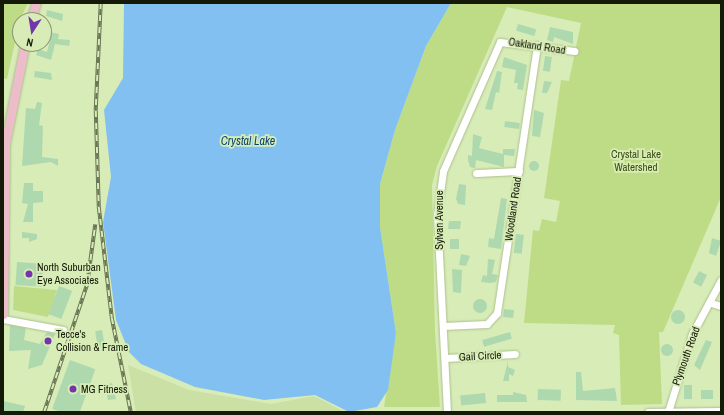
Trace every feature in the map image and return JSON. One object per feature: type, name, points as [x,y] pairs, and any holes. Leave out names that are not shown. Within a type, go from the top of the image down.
[{"type":"main road","points":[[3,314],[5,250],[4,159],[11,103],[23,52]]},
{"type":"street","name":"Oakland Road","points":[[501,41],[574,51]]},
{"type":"street","name":"Sylvan Avenue","points":[[447,412],[437,215],[440,179],[501,41]]},
{"type":"street","name":"Woodland Road","points":[[443,326],[486,324],[495,317],[519,171],[537,46]]},
{"type":"street","points":[[476,173],[519,171]]},
{"type":"street","name":"Plymouth Road","points":[[668,412],[692,334],[721,280]]},
{"type":"street","points":[[710,303],[721,306]]},
{"type":"street","points":[[3,319],[63,330]]},
{"type":"street","name":"Gail Circle","points":[[445,358],[515,354]]},
{"type":"street","points":[[648,412],[721,411]]},
{"type":"shaded area","points":[[128,365],[189,390],[271,404],[314,396],[345,412],[136,412]]},
{"type":"green space","points":[[3,3],[28,3],[24,12],[12,12],[13,52],[7,79],[3,78]]},
{"type":"green space","name":"Crystal Lake Watershed","points":[[451,3],[721,3],[721,197],[663,332],[659,332],[662,404],[621,405],[619,335],[613,333],[615,325],[524,323],[533,230],[539,231],[542,219],[556,222],[560,201],[544,198],[561,80],[569,81],[581,23],[507,7],[437,166],[432,185],[435,331],[440,407],[384,407],[396,333],[380,227],[380,184],[395,130],[426,46]]},
{"type":"green space","points":[[14,286],[57,290],[48,317],[13,310]]},
{"type":"water","name":"Crystal Lake","points":[[124,3],[451,3],[426,46],[395,130],[380,184],[380,227],[396,333],[388,390],[377,407],[349,412],[315,395],[264,400],[195,387],[141,364],[129,352],[116,320],[103,222],[111,177],[104,110],[123,78]]},
{"type":"building","points":[[47,10],[63,14],[62,21],[52,18],[52,12],[47,12]]},
{"type":"building","points":[[518,24],[536,29],[534,36],[516,31]]},
{"type":"building","points":[[550,27],[573,32],[573,44],[554,37],[553,42],[547,40]]},
{"type":"building","points":[[52,33],[59,34],[58,39],[70,40],[69,46],[55,44],[51,60],[36,55],[37,52],[52,52]]},
{"type":"building","points":[[545,56],[552,57],[550,72],[543,71]]},
{"type":"building","points":[[504,57],[527,65],[523,90],[517,89],[518,83],[514,83],[516,70],[502,67]]},
{"type":"building","points":[[35,71],[51,73],[52,80],[34,77]]},
{"type":"building","points":[[497,71],[502,72],[499,93],[496,92],[492,110],[485,109]]},
{"type":"building","points":[[544,81],[552,82],[547,93],[542,93]]},
{"type":"building","points":[[37,102],[42,103],[39,125],[43,126],[42,157],[58,159],[58,166],[51,162],[22,166],[26,108],[35,109]]},
{"type":"building","points":[[534,110],[544,113],[540,137],[532,136]]},
{"type":"building","points":[[505,121],[520,123],[519,129],[504,127]]},
{"type":"building","points":[[473,134],[482,137],[479,148],[503,154],[503,149],[515,149],[514,156],[504,155],[504,167],[476,160],[475,168],[470,167],[468,155],[472,156]]},
{"type":"building","points":[[532,161],[536,161],[538,162],[538,170],[532,171],[529,168],[529,164]]},
{"type":"building","points":[[24,183],[33,183],[33,191],[43,191],[43,202],[33,203],[33,222],[23,222],[28,204],[22,203]]},
{"type":"building","points":[[459,184],[466,185],[465,205],[458,204],[456,199]]},
{"type":"building","points":[[501,198],[507,199],[501,249],[488,247],[489,238],[494,239]]},
{"type":"building","points":[[449,221],[461,221],[460,229],[448,229]]},
{"type":"building","points":[[22,232],[37,234],[37,239],[29,242],[29,238],[22,238]]},
{"type":"building","points":[[516,234],[524,235],[522,254],[514,253]]},
{"type":"building","points":[[712,238],[721,241],[716,256],[709,253]]},
{"type":"building","points":[[450,239],[459,239],[459,249],[450,249]]},
{"type":"building","points":[[461,254],[470,256],[466,266],[459,265]]},
{"type":"building","points":[[488,259],[495,260],[492,274],[498,275],[496,282],[481,282],[483,275],[487,276]]},
{"type":"building","name":"North Suburban Eye Associates","points":[[17,262],[44,264],[42,287],[15,285]]},
{"type":"building","points":[[452,269],[462,270],[461,293],[453,292]]},
{"type":"building","points":[[699,271],[707,275],[701,287],[693,283]]},
{"type":"building","points":[[59,286],[72,291],[61,319],[48,314]]},
{"type":"building","points":[[480,299],[485,301],[487,306],[485,311],[480,313],[475,311],[473,306],[475,301]]},
{"type":"building","points":[[504,309],[514,310],[513,318],[503,317]]},
{"type":"building","points":[[678,310],[683,312],[685,317],[683,322],[678,324],[673,322],[671,317],[673,312]]},
{"type":"building","points":[[10,325],[26,328],[24,340],[40,344],[47,332],[55,334],[42,365],[28,369],[31,350],[9,351]]},
{"type":"building","points":[[102,330],[105,347],[98,348],[95,331]]},
{"type":"building","points":[[510,332],[512,339],[484,347],[482,340]]},
{"type":"building","points":[[706,340],[712,342],[700,370],[694,365]]},
{"type":"building","points":[[669,344],[672,345],[672,355],[665,356],[662,355],[661,348],[662,345]]},
{"type":"building","name":"MG Fitness","points":[[70,360],[95,369],[80,412],[61,412],[52,409]]},
{"type":"building","points":[[508,361],[508,367],[515,370],[513,376],[509,374],[509,381],[503,381]]},
{"type":"building","points":[[576,372],[581,372],[583,391],[615,388],[617,401],[576,400]]},
{"type":"building","points":[[112,383],[116,399],[108,400],[105,385]]},
{"type":"building","points":[[684,385],[692,385],[692,399],[684,399]]},
{"type":"building","points":[[538,389],[561,390],[561,401],[538,400]]},
{"type":"building","points":[[701,390],[713,390],[713,399],[701,399]]},
{"type":"building","points":[[513,392],[526,395],[527,402],[497,402],[497,395],[513,395]]},
{"type":"building","points":[[485,393],[486,403],[461,406],[460,396]]},
{"type":"building","points":[[3,401],[25,406],[23,412],[3,412]]},
{"type":"railway","points":[[101,3],[96,111],[99,207],[112,318],[131,412]]},
{"type":"railway","points":[[44,412],[87,284],[95,225]]},
{"type":"place","name":"North Suburban Eye Associates","points":[[29,274]]},
{"type":"place","name":"Tecce's Collision & Frame","points":[[48,341]]},
{"type":"place","name":"MG Fitness","points":[[73,389]]}]
